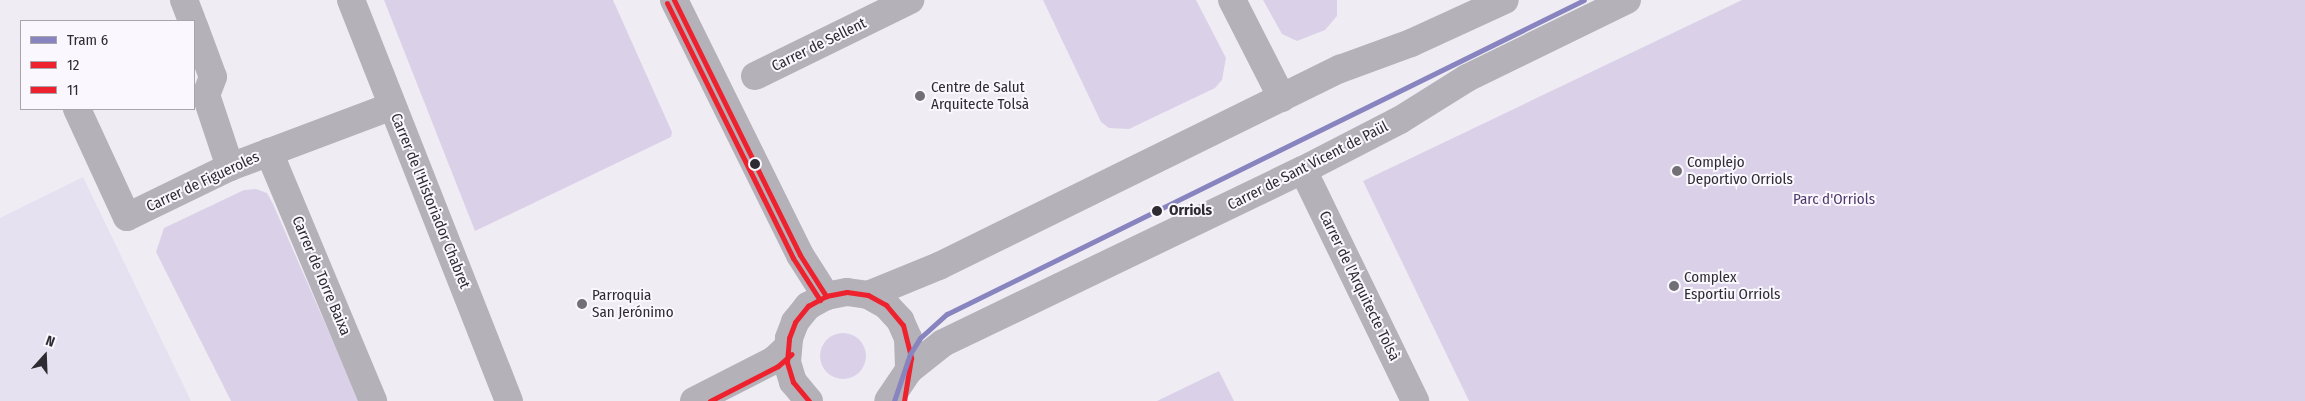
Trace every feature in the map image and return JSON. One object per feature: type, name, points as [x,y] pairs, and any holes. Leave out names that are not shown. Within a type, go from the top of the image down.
[{"type":"street","points":[[184,0],[192,20]]},
{"type":"street","name":"Carrer de l'Historiador Chabret","points":[[351,0],[509,401]]},
{"type":"street","points":[[674,0],[800,255],[826,296]]},
{"type":"street","name":"Carrer de Sellent","points":[[755,76],[910,0]]},
{"type":"street","points":[[1232,0],[1282,98]]},
{"type":"street","points":[[868,295],[939,266],[1282,98],[1505,0]]},
{"type":"street","name":"Carrer de Sant Vicent de Paül","points":[[888,401],[942,343],[1303,170],[1400,120],[1467,78],[1627,0]]},
{"type":"street","points":[[195,29],[213,77],[206,95],[230,167]]},
{"type":"street","name":"Carrer de Figueroles","points":[[77,110],[127,218],[230,167],[392,106]]},
{"type":"street","name":"Carrer de Torre Baixa","points":[[269,152],[373,401]]},
{"type":"street","name":"Carrer de l'Arquitecte Tolsà","points":[[1303,170],[1415,401]]},
{"type":"street","points":[[805,401],[793,382],[787,362],[788,348],[795,322],[808,306],[826,296],[847,292],[868,295],[886,304],[900,320],[908,338],[906,383]]},
{"type":"street","points":[[694,401],[774,360],[788,348]]},
{"type":"shaded area","points":[[83,177],[191,401],[0,401],[0,218]]},
{"type":"green space","points":[[384,0],[613,0],[672,132],[671,137],[475,231]]},
{"type":"green space","points":[[1043,0],[1196,0],[1226,58],[1222,80],[1215,88],[1129,129],[1109,128],[1101,122]]},
{"type":"green space","points":[[1263,0],[1337,0],[1337,16],[1325,30],[1297,41],[1282,34]]},
{"type":"green space","name":"Parc d'Orriols","points":[[1742,0],[2305,0],[2305,401],[1469,401],[1363,181]]},
{"type":"green space","points":[[256,189],[267,193],[273,204],[359,401],[231,401],[156,252],[164,228],[244,190]]},
{"type":"green space","points":[[843,333],[856,337],[862,343],[866,356],[862,369],[856,375],[843,379],[830,375],[824,369],[820,356],[824,343],[830,337]]},
{"type":"green space","points":[[1219,371],[1234,401],[1157,401]]},
{"type":"tram line","name":"6","points":[[894,401],[910,354],[920,338],[947,314],[1584,0]]},
{"type":"transit line","name":"12","points":[[674,0],[800,255],[826,296]]},
{"type":"transit line","name":"11","points":[[667,3],[793,258],[820,300]]},
{"type":"transit line","name":"12","points":[[809,401],[793,382],[787,362],[789,338],[795,322],[808,306],[826,296],[847,292],[868,295],[886,305],[903,325],[911,358],[904,401]]},
{"type":"transit line","name":"11","points":[[710,401],[778,366],[792,354]]},
{"type":"place","name":"Centre de Salut Arquitecte Tolsà","points":[[920,96]]},
{"type":"place","name":"Complejo Deportivo Orriols","points":[[1677,171]]},
{"type":"place","name":"Orriols","points":[[1157,211]]},
{"type":"place","name":"Complex Esportiu Orriols","points":[[1674,286]]},
{"type":"place","name":"Parroquia San Jerónimo","points":[[582,304]]}]
